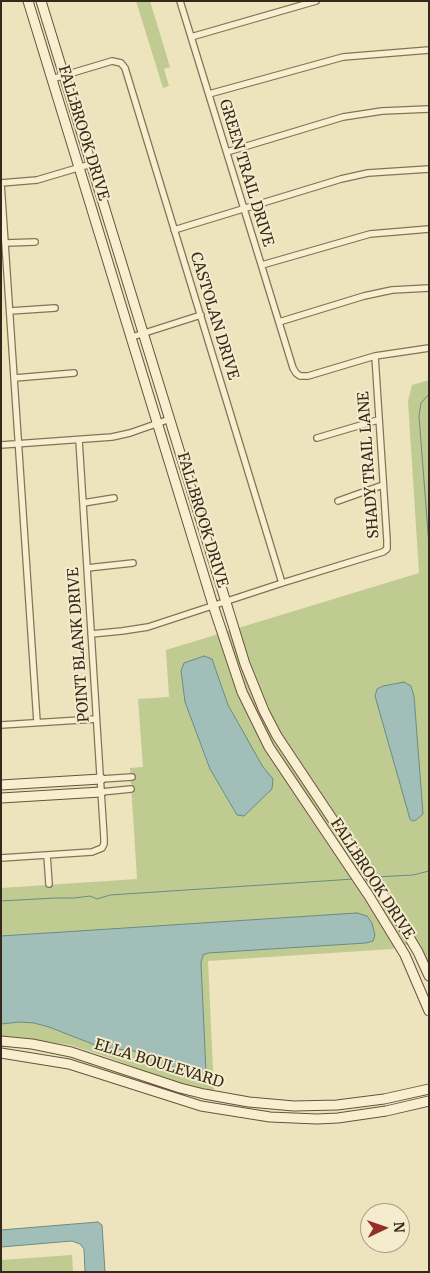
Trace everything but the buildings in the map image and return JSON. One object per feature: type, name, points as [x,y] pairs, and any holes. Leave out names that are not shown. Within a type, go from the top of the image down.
[{"type":"main road","name":"FALLBROOK DRIVE","points":[[28,1],[213,604],[242,692],[269,747],[405,955],[429,1011]]},
{"type":"main road","name":"FALLBROOK DRIVE","points":[[43,5],[225,601],[245,664],[264,712],[376,883],[429,976]]},
{"type":"main road","points":[[32,12],[43,5]]},
{"type":"main road","points":[[105,250],[117,246]]},
{"type":"main road","points":[[189,525],[201,522]]},
{"type":"main road","points":[[254,717],[264,712]]},
{"type":"main road","points":[[1,786],[100,779]]},
{"type":"main road","points":[[1,798],[101,792]]},
{"type":"main road","points":[[366,893],[376,883]]},
{"type":"main road","points":[[411,968],[422,962]]},
{"type":"main road","name":"ELLA BOULEVARD","points":[[1,1041],[32,1044],[72,1052],[204,1094],[248,1102],[308,1107],[337,1105],[376,1100],[429,1088]]},
{"type":"main road","name":"ELLA BOULEVARD","points":[[1,1053],[68,1064],[201,1106],[247,1115],[308,1119],[362,1115],[429,1101]]},
{"type":"main road","points":[[201,1106],[204,1094]]},
{"type":"main road","points":[[308,1107],[308,1119]]},
{"type":"street","name":"GREEN TRAIL DRIVE","points":[[180,1],[293,368],[300,376],[308,376],[375,356]]},
{"type":"street","points":[[191,36],[316,1]]},
{"type":"street","points":[[208,94],[343,57],[429,50]]},
{"type":"street","name":"CASTOLAN DRIVE","points":[[64,75],[108,61],[121,63],[125,68],[282,583]]},
{"type":"street","points":[[52,78],[64,75]]},
{"type":"street","points":[[227,152],[343,117],[429,109]]},
{"type":"street","points":[[36,722],[1,183],[37,180],[91,164]]},
{"type":"street","points":[[174,230],[341,179],[368,173],[429,169]]},
{"type":"street","points":[[262,265],[370,234],[429,229]]},
{"type":"street","points":[[6,243],[35,242]]},
{"type":"street","points":[[279,322],[364,296],[392,290],[429,288]]},
{"type":"street","points":[[10,311],[55,308]]},
{"type":"street","points":[[132,337],[201,315]]},
{"type":"street","points":[[375,356],[429,348]]},
{"type":"street","name":"SHADY TRAIL LANE","points":[[282,583],[366,558],[383,552],[386,549],[375,356]]},
{"type":"street","points":[[14,378],[74,372]]},
{"type":"street","points":[[1,445],[112,437],[170,419]]},
{"type":"street","points":[[317,438],[378,420]]},
{"type":"street","name":"POINT BLANK DRIVE","points":[[47,855],[92,852],[102,848],[104,838],[79,440]]},
{"type":"street","points":[[338,501],[383,485]]},
{"type":"street","points":[[83,503],[114,498]]},
{"type":"street","points":[[86,568],[133,563]]},
{"type":"street","points":[[91,634],[142,628],[282,583]]},
{"type":"street","points":[[1,725],[96,719]]},
{"type":"street","points":[[100,779],[132,777]]},
{"type":"street","points":[[101,792],[131,789]]},
{"type":"street","points":[[1,858],[47,855],[49,884]]},
{"type":"green space","points":[[136,1],[150,1],[170,67],[164,69],[169,86],[163,88]]},
{"type":"green space","points":[[429,380],[429,965],[417,942],[392,949],[208,961],[214,1092],[175,1082],[70,1045],[1,1036],[1,888],[137,879],[130,768],[143,767],[138,699],[169,697],[166,650],[419,573],[408,401],[412,385]]},
{"type":"green space","points":[[72,1255],[73,1272],[1,1272],[1,1260]]},
{"type":"water","points":[[204,656],[212,659],[228,705],[263,767],[273,779],[272,789],[244,816],[237,815],[210,769],[185,702],[181,671],[184,663]]},
{"type":"water","points":[[404,682],[411,686],[414,696],[423,814],[412,821],[375,696],[377,689],[383,686]]},
{"type":"water","points":[[357,913],[367,916],[372,923],[375,935],[373,941],[208,953],[203,955],[201,963],[206,1072],[204,1077],[200,1079],[194,1079],[156,1057],[142,1052],[95,1045],[34,1023],[1,1024],[1,936]]},
{"type":"water","points":[[98,1222],[102,1225],[105,1272],[85,1272],[84,1249],[80,1244],[72,1241],[1,1247],[1,1230]]},
{"type":"waterway","points":[[429,394],[421,403],[419,416],[429,545]]},
{"type":"waterway","points":[[375,877],[413,875],[429,871]]},
{"type":"waterway","points":[[1,901],[90,896],[97,899],[110,895],[354,879]]}]
